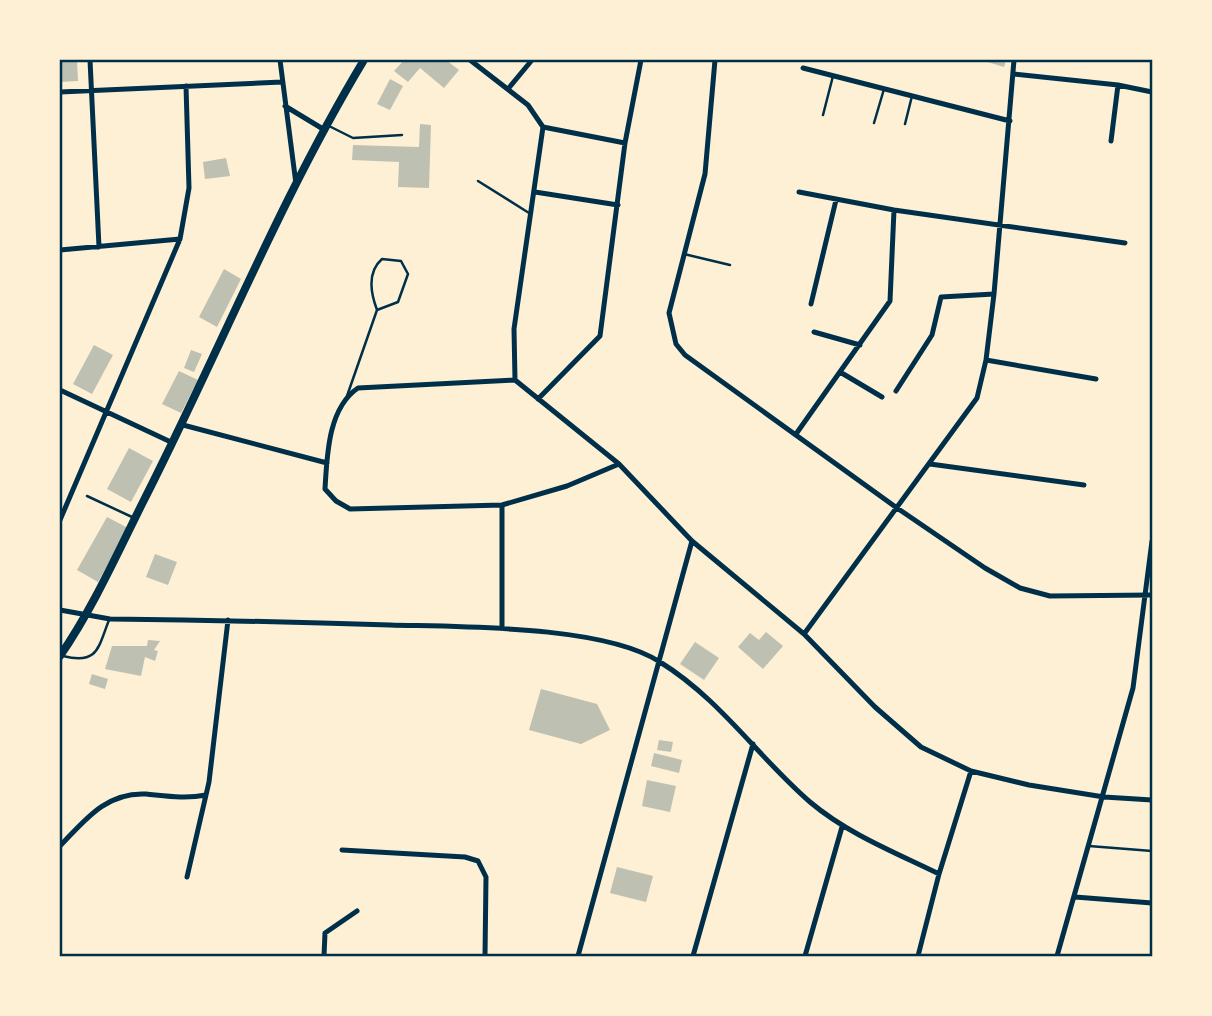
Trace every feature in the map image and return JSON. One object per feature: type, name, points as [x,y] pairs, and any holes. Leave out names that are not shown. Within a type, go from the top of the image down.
[{"type":"main road","points":[[60,656],[86,615],[183,425],[296,184],[364,60]]},
{"type":"street","points":[[90,60],[99,247]]},
{"type":"street","points":[[279,60],[296,184]]},
{"type":"street","points":[[470,60],[528,105],[543,127],[536,191],[514,329],[516,380]]},
{"type":"street","points":[[508,89],[531,60]]},
{"type":"street","points":[[538,399],[600,336],[625,143],[641,60]]},
{"type":"street","points":[[715,60],[705,174],[669,313],[676,344],[685,355],[897,508],[985,568],[1033,593],[1153,595]]},
{"type":"street","points":[[804,634],[977,398],[986,360],[994,294],[1014,60]]},
{"type":"street","points":[[803,68],[1010,121]]},
{"type":"street","points":[[1014,75],[1118,85],[1153,92]]},
{"type":"street","points":[[60,92],[282,82]]},
{"type":"street","points":[[1111,141],[1118,85]]},
{"type":"street","points":[[60,517],[180,239],[188,188],[186,86]]},
{"type":"street","points":[[285,106],[325,127]]},
{"type":"street","points":[[543,127],[625,143]]},
{"type":"street","points":[[536,191],[618,205]]},
{"type":"street","points":[[799,192],[894,210],[1125,243]]},
{"type":"street","points":[[811,304],[836,200]]},
{"type":"street","points":[[796,434],[890,301],[894,210]]},
{"type":"street","points":[[60,250],[180,239]]},
{"type":"street","points":[[896,391],[932,335],[941,297],[994,294]]},
{"type":"street","points":[[814,332],[860,345]]},
{"type":"street","points":[[986,360],[1096,379]]},
{"type":"street","points":[[840,372],[882,397]]},
{"type":"street","points":[[619,464],[567,486],[502,505],[350,509],[336,502],[326,489],[327,463],[339,405],[358,388],[516,380],[619,464],[692,541],[804,634],[875,707],[920,747],[971,771],[1029,785],[1104,797],[1153,800]]},
{"type":"street","points":[[60,390],[173,443]]},
{"type":"street","points":[[183,425],[327,463]]},
{"type":"street","points":[[930,464],[1084,485]]},
{"type":"street","points":[[502,505],[502,628]]},
{"type":"street","points":[[578,957],[692,541]]},
{"type":"street","points":[[1057,957],[1133,688],[1153,541]]},
{"type":"street","points":[[60,610],[110,619],[502,628],[583,638],[632,649],[659,660],[709,697],[809,801],[842,827],[939,874]]},
{"type":"street","points":[[187,877],[206,795],[228,620]]},
{"type":"street","points":[[693,957],[753,744]]},
{"type":"street","points":[[918,957],[939,874],[971,771]]},
{"type":"street","points":[[60,846],[100,805],[120,796],[143,794],[190,798],[206,795]]},
{"type":"street","points":[[805,957],[842,827]]},
{"type":"street","points":[[342,850],[465,857],[478,861],[486,877],[485,957]]},
{"type":"street","points":[[1075,897],[1153,903]]},
{"type":"street","points":[[324,957],[325,933],[357,911]]},
{"type":"lane","points":[[823,115],[833,76]]},
{"type":"lane","points":[[874,123],[884,89]]},
{"type":"lane","points":[[905,124],[912,96]]},
{"type":"lane","points":[[325,127],[353,138],[402,135]]},
{"type":"lane","points":[[478,181],[532,215]]},
{"type":"lane","points":[[684,254],[730,265]]},
{"type":"lane","points":[[346,396],[377,310],[371,284],[377,263],[382,259],[401,261],[408,274],[398,302],[377,310]]},
{"type":"lane","points":[[87,496],[135,519]]},
{"type":"lane","points":[[60,656],[78,660],[89,659],[97,653],[110,619]]},
{"type":"lane","points":[[1089,846],[1153,851]]},
{"type":"building","points":[[77,60],[78,81],[60,82],[60,61]]},
{"type":"building","points":[[404,60],[446,60],[459,70],[444,88],[420,68],[408,82],[394,71]]},
{"type":"building","points":[[981,60],[1006,60],[1004,67]]},
{"type":"building","points":[[390,79],[403,86],[390,110],[377,104]]},
{"type":"building","points":[[420,124],[431,125],[429,188],[398,187],[399,162],[352,160],[353,145],[419,147]]},
{"type":"building","points":[[226,158],[230,176],[205,179],[203,162]]},
{"type":"building","points":[[224,269],[241,279],[217,327],[199,317]]},
{"type":"building","points":[[94,345],[113,355],[92,394],[73,384]]},
{"type":"building","points":[[191,350],[202,354],[194,372],[184,368]]},
{"type":"building","points":[[179,371],[198,380],[181,413],[162,404]]},
{"type":"building","points":[[129,448],[153,461],[131,502],[107,489]]},
{"type":"building","points":[[107,517],[128,528],[98,582],[77,570]]},
{"type":"building","points":[[155,554],[177,562],[168,585],[146,577]]},
{"type":"building","points":[[766,632],[783,646],[763,669],[738,647],[750,633],[759,640]]},
{"type":"building","points":[[148,640],[160,641],[154,650],[158,651],[155,661],[145,657],[141,676],[105,669],[112,646],[147,646]]},
{"type":"building","points":[[695,642],[719,658],[704,680],[680,664]]},
{"type":"building","points":[[92,674],[108,679],[105,689],[89,684]]},
{"type":"building","points":[[541,689],[597,704],[610,730],[581,744],[529,730]]},
{"type":"building","points":[[659,740],[673,742],[671,752],[657,750]]},
{"type":"building","points":[[654,753],[682,760],[679,773],[651,766]]},
{"type":"building","points":[[647,780],[676,786],[670,812],[642,806]]},
{"type":"building","points":[[617,867],[653,876],[646,902],[610,893]]}]
